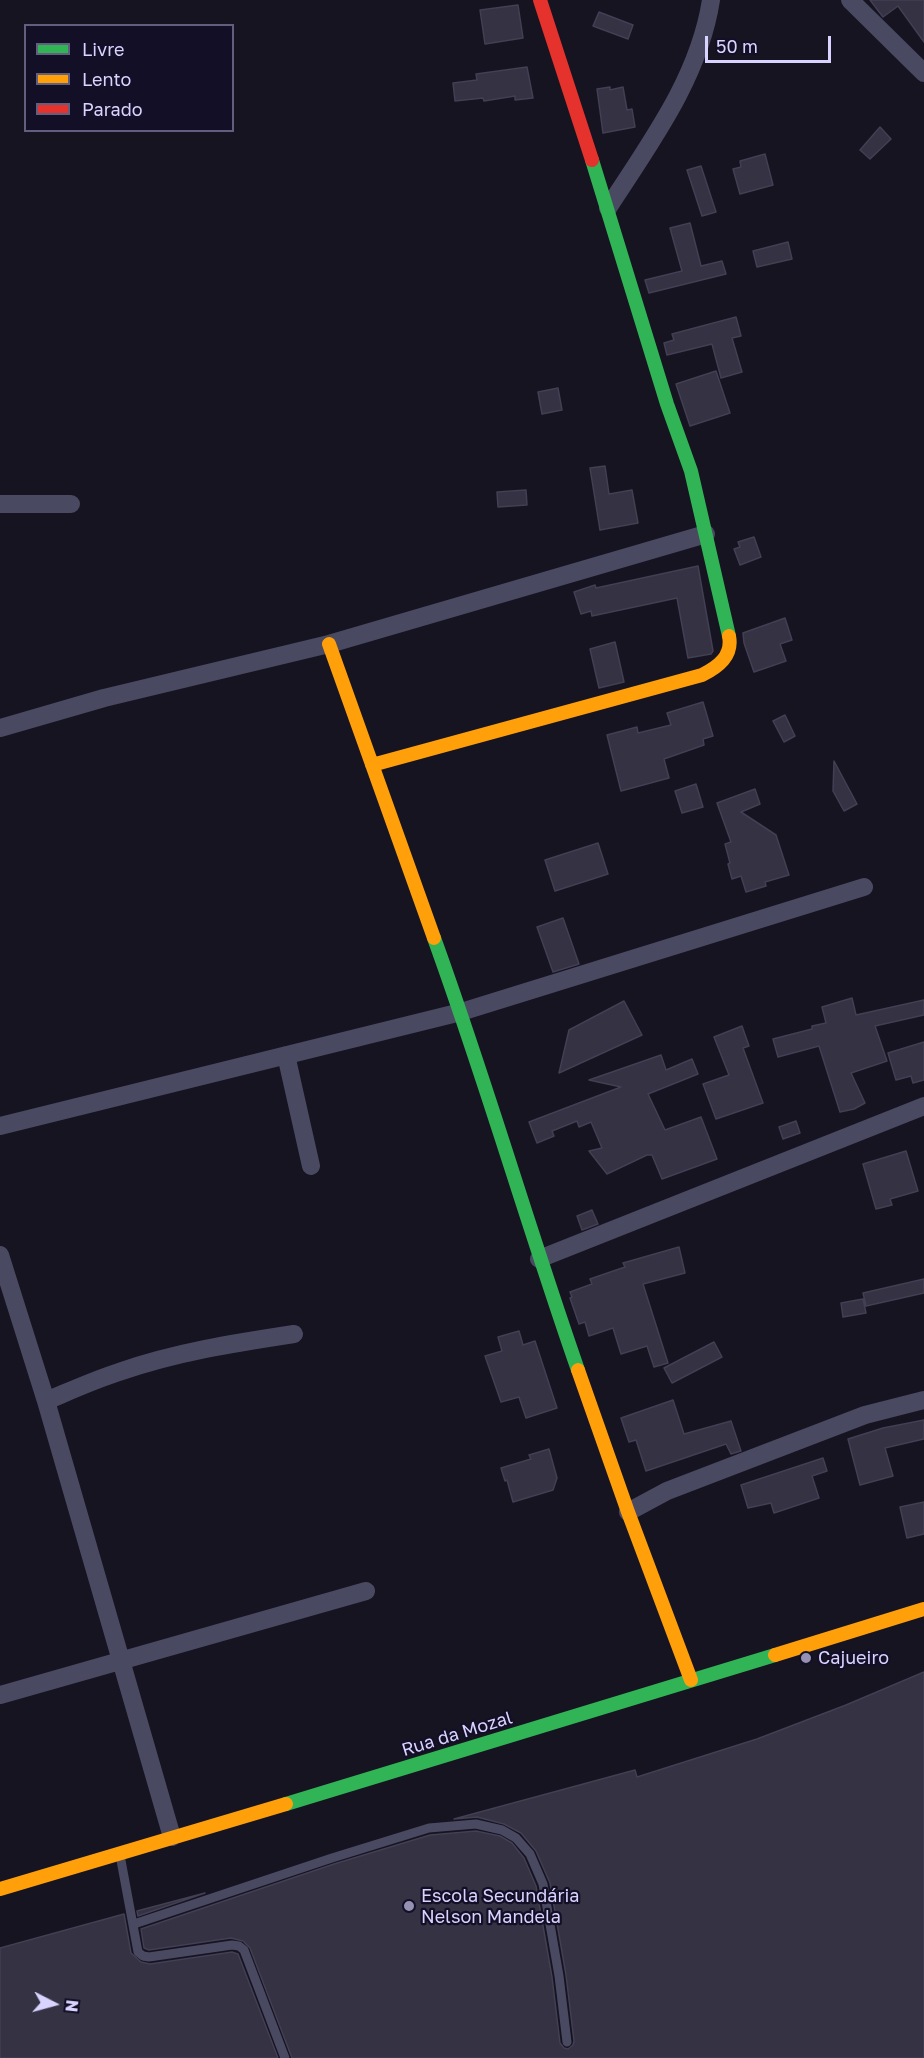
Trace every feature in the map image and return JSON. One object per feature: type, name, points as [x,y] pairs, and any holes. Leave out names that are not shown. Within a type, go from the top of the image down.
[{"type":"street","points":[[372,765],[702,675],[718,667],[728,656],[730,640],[691,471],[667,404],[608,208],[540,0]]},
{"type":"street","points":[[608,208],[660,128],[686,81],[707,27],[711,0]]},
{"type":"street","points":[[850,0],[924,73]]},
{"type":"street","points":[[0,504],[71,504]]},
{"type":"street","points":[[0,728],[104,698],[329,644],[706,534]]},
{"type":"street","points":[[329,644],[461,1012],[539,1259],[628,1512],[691,1680]]},
{"type":"street","points":[[0,1125],[461,1012],[864,887]]},
{"type":"street","points":[[286,1055],[311,1166]]},
{"type":"street","points":[[539,1259],[924,1106]]},
{"type":"street","points":[[0,1255],[46,1401],[172,1837]]},
{"type":"street","points":[[46,1401],[118,1372],[162,1359],[217,1346],[294,1334]]},
{"type":"street","points":[[628,1512],[667,1491],[865,1415],[924,1400]]},
{"type":"street","points":[[0,1695],[366,1591]]},
{"type":"street","name":"Rua da Mozal","points":[[0,1888],[449,1756],[924,1609]]},
{"type":"lane","points":[[134,1924],[429,1828],[476,1824],[502,1830],[516,1839],[530,1854],[543,1884],[559,1976],[567,2042]]},
{"type":"lane","points":[[120,1853],[138,1952],[149,1958],[232,1945],[240,1946],[244,1950],[285,2058]]},
{"type":"building","points":[[870,0],[924,0],[924,42],[898,6],[883,17]]},
{"type":"building","points":[[518,5],[523,38],[485,44],[480,10]]},
{"type":"building","points":[[599,12],[633,25],[628,39],[593,26]]},
{"type":"building","points":[[527,67],[533,98],[515,100],[515,96],[484,101],[483,98],[455,101],[453,83],[477,80],[476,74]]},
{"type":"building","points":[[610,87],[610,90],[623,87],[627,110],[632,109],[635,127],[603,133],[597,89]]},
{"type":"building","points":[[880,127],[891,139],[870,159],[860,150]]},
{"type":"building","points":[[765,154],[773,185],[740,194],[733,169],[741,167],[740,161]]},
{"type":"building","points":[[701,166],[716,212],[702,216],[687,170]]},
{"type":"building","points":[[690,223],[701,266],[722,261],[726,274],[649,293],[645,280],[682,271],[670,228]]},
{"type":"building","points":[[788,242],[792,259],[757,267],[753,251]]},
{"type":"building","points":[[736,317],[741,336],[732,338],[742,372],[721,378],[712,344],[667,355],[664,343],[674,340],[672,334]]},
{"type":"building","points":[[716,371],[730,413],[690,426],[676,384]]},
{"type":"building","points":[[558,388],[562,410],[542,414],[538,392]]},
{"type":"building","points":[[605,466],[609,494],[632,490],[638,523],[600,530],[590,468]]},
{"type":"building","points":[[526,490],[527,505],[498,507],[497,492]]},
{"type":"building","points":[[754,537],[761,557],[740,565],[734,549],[740,547],[738,542]]},
{"type":"building","points":[[698,566],[713,651],[711,654],[688,658],[677,598],[592,616],[591,611],[581,614],[574,592],[595,585],[596,588]]},
{"type":"building","points":[[785,618],[792,640],[780,644],[786,661],[754,672],[743,633]]},
{"type":"building","points":[[615,642],[624,682],[599,688],[590,649]]},
{"type":"building","points":[[703,702],[713,736],[703,739],[704,745],[664,759],[669,778],[621,791],[607,735],[637,727],[638,733],[671,725],[667,713]]},
{"type":"building","points":[[785,715],[795,736],[784,742],[773,721]]},
{"type":"building","points":[[834,761],[857,804],[844,811],[833,791]]},
{"type":"building","points":[[696,784],[703,807],[682,813],[675,791]]},
{"type":"building","points":[[755,789],[760,804],[741,812],[776,835],[789,875],[765,882],[766,886],[746,892],[741,876],[732,879],[725,844],[731,842],[717,803]]},
{"type":"building","points":[[598,843],[608,874],[555,891],[545,860]]},
{"type":"building","points":[[563,918],[579,964],[553,972],[537,927]]},
{"type":"building","points":[[852,998],[856,1015],[924,1000],[924,1015],[875,1026],[887,1061],[851,1073],[865,1103],[854,1109],[840,1112],[819,1046],[778,1057],[773,1039],[826,1023],[822,1007]]},
{"type":"building","points":[[624,1001],[642,1035],[559,1073],[569,1030]]},
{"type":"building","points":[[742,1026],[749,1046],[743,1048],[763,1103],[716,1119],[703,1084],[729,1075],[714,1037]]},
{"type":"building","points":[[924,1042],[924,1080],[913,1083],[911,1076],[896,1080],[888,1053]]},
{"type":"building","points":[[661,1055],[666,1070],[692,1059],[698,1074],[648,1094],[665,1130],[701,1117],[717,1159],[662,1179],[652,1155],[647,1155],[607,1174],[589,1151],[602,1148],[591,1122],[579,1127],[577,1121],[552,1131],[554,1136],[537,1143],[529,1122],[621,1087],[589,1080]]},
{"type":"building","points":[[796,1121],[800,1133],[783,1139],[779,1127]]},
{"type":"building","points":[[906,1151],[918,1191],[890,1199],[892,1205],[876,1209],[863,1164]]},
{"type":"building","points":[[592,1210],[598,1224],[582,1230],[577,1216]]},
{"type":"building","points":[[679,1247],[685,1273],[643,1284],[668,1363],[654,1367],[647,1346],[621,1354],[613,1328],[589,1336],[585,1322],[579,1324],[570,1292],[592,1284],[590,1279],[625,1267],[623,1263]]},
{"type":"building","points":[[924,1279],[924,1293],[866,1306],[863,1293]]},
{"type":"building","points":[[863,1299],[866,1313],[843,1317],[841,1303]]},
{"type":"building","points":[[519,1331],[523,1345],[535,1341],[557,1408],[526,1418],[519,1397],[501,1402],[485,1356],[502,1351],[498,1337]]},
{"type":"building","points":[[714,1342],[722,1357],[672,1383],[664,1368]]},
{"type":"building","points":[[673,1400],[684,1434],[731,1421],[741,1451],[731,1454],[726,1444],[646,1471],[636,1440],[629,1442],[621,1418]]},
{"type":"building","points":[[924,1420],[924,1439],[885,1448],[893,1476],[860,1485],[848,1439],[883,1428]]},
{"type":"building","points":[[549,1449],[557,1478],[553,1490],[513,1502],[501,1468],[531,1459],[529,1455]]},
{"type":"building","points":[[823,1458],[827,1471],[812,1476],[819,1498],[774,1513],[771,1503],[748,1508],[741,1485]]},
{"type":"building","points":[[924,1502],[924,1534],[907,1538],[900,1507]]},
{"type":"building","points":[[924,1672],[924,2058],[292,2058],[250,1948],[243,1941],[231,1938],[149,1950],[144,1948],[141,1929],[334,1864],[430,1835],[476,1831],[500,1836],[512,1843],[524,1858],[536,1886],[552,1977],[560,2043],[568,2049],[574,2041],[566,1975],[550,1883],[536,1851],[521,1833],[504,1824],[477,1817],[454,1819],[635,1770],[637,1777],[757,1739]]},
{"type":"building","points":[[205,1893],[138,1916],[137,1911]]},
{"type":"building","points":[[124,1914],[131,1953],[141,1962],[150,1964],[232,1952],[238,1954],[278,2058],[0,2058],[0,1948]]},
{"type":"traffic: fast","points":[[592,160],[667,404],[691,471],[729,636]]},
{"type":"traffic: fast","points":[[434,938],[578,1370]]},
{"type":"traffic: fast","points":[[286,1804],[775,1655]]},
{"type":"traffic: slow","points":[[372,765],[702,675],[723,660],[729,649],[729,636]]},
{"type":"traffic: slow","points":[[329,644],[434,938]]},
{"type":"traffic: slow","points":[[578,1370],[691,1680]]},
{"type":"traffic: slow","points":[[775,1655],[924,1609]]},
{"type":"traffic: slow","points":[[0,1889],[286,1804]]},
{"type":"traffic: jam","points":[[540,0],[592,160]]},
{"type":"place","name":"Cajueiro","points":[[806,1658]]},
{"type":"place","name":"Escola Secundária Nelson Mandela","points":[[409,1906]]}]
